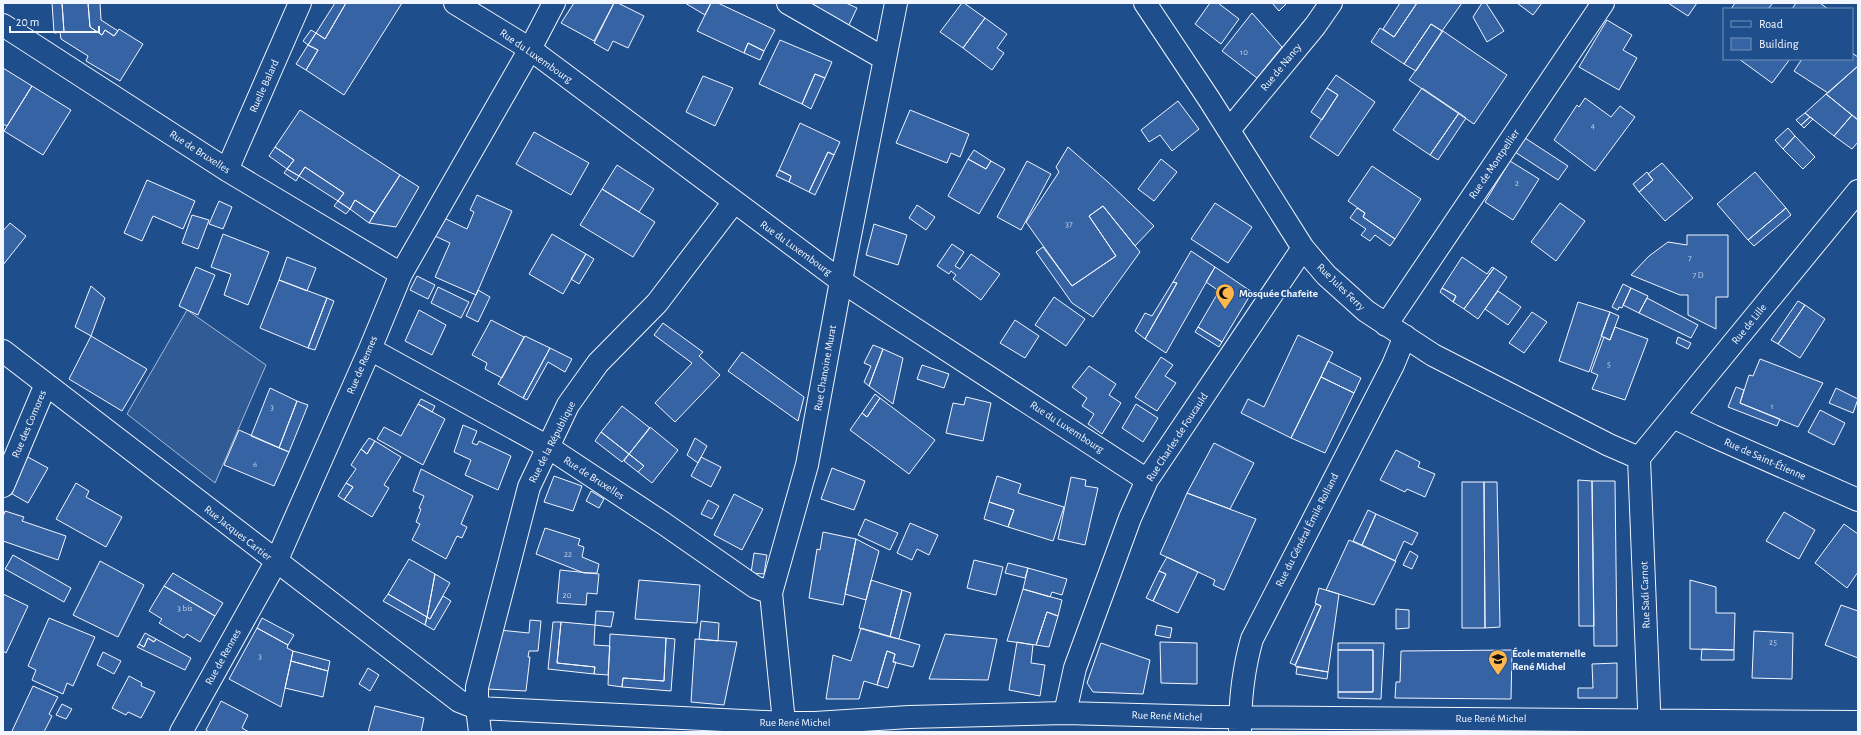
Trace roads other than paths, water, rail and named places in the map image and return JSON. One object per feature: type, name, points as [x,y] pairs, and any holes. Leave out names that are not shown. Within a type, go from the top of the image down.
[{"type":"street","name":"Ruelle Balard","points":[[227,170],[300,3]]},
{"type":"street","name":"Rue du Luxembourg","points":[[455,3],[530,49],[841,281],[1147,480]]},
{"type":"street","name":"Rue de Rennes","points":[[181,732],[276,562],[370,349],[401,274],[530,49],[554,3]]},
{"type":"street","points":[[788,3],[885,59]]},
{"type":"street","name":"Rue Chanoine Murat","points":[[785,728],[771,593],[807,465],[841,281],[896,3]]},
{"type":"street","name":"Rue Jules Ferry","points":[[1145,3],[1229,130],[1303,248],[1326,275],[1366,311],[1433,355],[1609,445],[1639,458]]},
{"type":"street","name":"Rue de Nancy","points":[[1229,130],[1310,32],[1331,3]]},
{"type":"street","name":"Rue de Montpellier","points":[[1386,325],[1603,3]]},
{"type":"street","name":"Rue de Bruxelles","points":[[3,24],[227,170],[401,274]]},
{"type":"street","name":"Rue de Lille","points":[[1639,458],[1858,191]]},
{"type":"street","name":"Rue de la République","points":[[480,732],[477,708],[477,687],[529,487],[568,405],[598,363],[657,303],[734,202]]},
{"type":"street","name":"Rue Charles de Foucauld","points":[[1065,713],[1075,668],[1130,518],[1147,480],[1303,248]]},
{"type":"street","name":"Rue du Général Émile Rolland","points":[[1240,725],[1242,686],[1246,661],[1252,639],[1393,365],[1405,336]]},
{"type":"street","name":"Rue de Bruxelles","points":[[370,349],[548,447],[755,587],[771,593]]},
{"type":"street","name":"Rue Jacques Cartier","points":[[3,351],[276,562],[459,700],[477,708]]},
{"type":"street","name":"Rue des Comores","points":[[3,486],[46,384]]},
{"type":"street","name":"Rue de Saint-Étienne","points":[[1673,417],[1858,500]]},
{"type":"street","name":"Rue Sadi Carnot","points":[[1639,458],[1649,726]]},
{"type":"street","name":"Rue René Michel","points":[[477,708],[785,728],[815,723],[909,717],[1065,713],[1240,725],[1509,718],[1649,726],[1858,722]]},
{"type":"street","points":[[1509,718],[1526,732]]},
{"type":"place","name":"Mosquée Chafeite","points":[[1225,310]]},
{"type":"place","name":"École maternelle René Michel","points":[[1498,676]]}]
